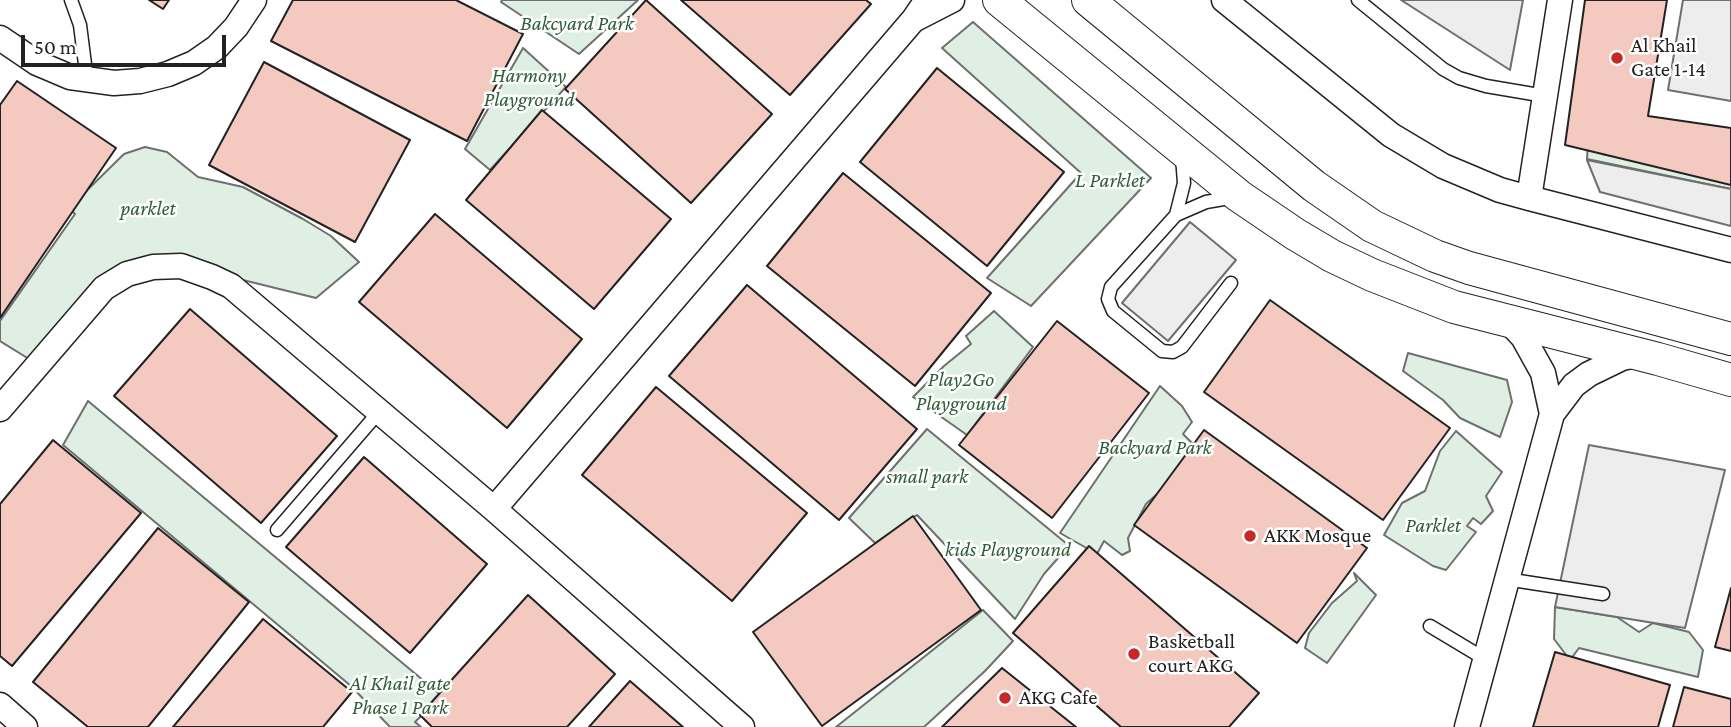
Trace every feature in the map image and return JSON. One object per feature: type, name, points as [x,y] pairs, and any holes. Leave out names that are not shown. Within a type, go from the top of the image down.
[{"type":"street","points":[[0,38],[53,71],[88,81],[140,81],[168,74],[194,63],[216,47],[236,27],[254,0]]},
{"type":"street","points":[[494,509],[921,10],[952,0]]},
{"type":"street","points":[[999,0],[1239,196],[1295,234],[1372,275],[1454,307],[1731,380]]},
{"type":"street","points":[[1224,0],[1367,116],[1416,151],[1471,179],[1529,198],[1731,250]]},
{"type":"street","points":[[1529,198],[1560,0]]},
{"type":"street","points":[[1088,4],[1314,186],[1372,226],[1435,256],[1469,268],[1731,339]]},
{"type":"street","points":[[0,409],[104,288],[127,274],[153,267],[181,266],[231,286],[494,509],[742,727]]},
{"type":"street","points":[[1508,321],[1523,337],[1543,373],[1552,414]]},
{"type":"street","points":[[1467,727],[1552,414],[1574,385],[1589,374],[1622,358],[1640,354]]},
{"type":"street","points":[[0,705],[25,727]]},
{"type":"lane","points":[[71,0],[80,25],[88,81]]},
{"type":"lane","points":[[1357,0],[1443,69],[1459,78],[1486,86],[1545,96]]},
{"type":"lane","points":[[1176,215],[1184,183],[1181,149]]},
{"type":"lane","points":[[1231,284],[1182,347],[1172,352],[1162,351],[1113,311],[1108,299],[1111,287],[1176,215],[1206,202],[1239,196]]},
{"type":"lane","points":[[277,530],[378,413]]},
{"type":"lane","points":[[1506,579],[1603,594]]},
{"type":"lane","points":[[1430,626],[1485,659]]},
{"type":"green space","name":"Bakcyard Park","points":[[638,0],[579,54],[501,2]]},
{"type":"green space","name":"L Parklet","points":[[973,22],[1151,178],[1031,306],[987,278],[1081,173],[942,48]]},
{"type":"green space","name":"Harmony Playground","points":[[523,48],[566,87],[490,170],[465,149]]},
{"type":"green space","points":[[1589,126],[1600,131],[1602,154],[1731,178],[1731,189],[1587,159]]},
{"type":"green space","name":"parklet","points":[[145,147],[167,152],[198,177],[243,187],[303,219],[331,236],[359,262],[316,298],[186,266],[141,265],[29,359],[0,341],[0,321],[75,214],[69,208],[124,154]]},
{"type":"green space","name":"Play2Go Playground","points":[[994,311],[1033,347],[967,435],[913,397],[971,344],[966,336]]},
{"type":"green space","points":[[1408,353],[1507,380],[1512,402],[1500,437],[1460,418],[1443,400],[1403,371]]},
{"type":"green space","name":"Backyard Park","points":[[1160,386],[1182,406],[1192,422],[1183,434],[1194,445],[1167,485],[1146,504],[1128,538],[1130,551],[1122,555],[1104,541],[1097,554],[1060,533]]},
{"type":"green space","name":"Al Khail gate Phase 1 Park","points":[[88,401],[442,696],[415,722],[421,727],[390,727],[351,686],[63,445]]},
{"type":"green space","points":[[927,429],[1067,544],[1015,619],[917,515],[875,543],[849,518]]},
{"type":"green space","name":"Parklet","points":[[1456,431],[1502,472],[1486,496],[1493,511],[1481,524],[1473,518],[1467,526],[1476,532],[1446,570],[1433,566],[1384,535],[1402,503],[1425,491],[1440,451]]},
{"type":"green space","name":"parklet","points":[[1354,573],[1376,595],[1327,663],[1305,648],[1309,633],[1332,603],[1357,581]]},
{"type":"green space","points":[[1555,607],[1617,617],[1639,632],[1653,623],[1689,632],[1703,650],[1698,677],[1579,648],[1570,660],[1554,639]]},
{"type":"green space","points":[[983,610],[1013,641],[985,671],[924,727],[836,727]]},
{"type":"shaded area","points":[[1401,0],[1523,0],[1510,70]]},
{"type":"shaded area","points":[[1683,0],[1731,0],[1731,101],[1668,90]]},
{"type":"shaded area","points":[[1587,160],[1731,189],[1731,226],[1600,192]]},
{"type":"shaded area","points":[[1190,222],[1236,260],[1168,341],[1122,303]]},
{"type":"shaded area","points":[[1589,445],[1725,470],[1685,628],[1555,607]]},
{"type":"building","points":[[149,0],[169,0],[163,9]]},
{"type":"building","points":[[293,0],[456,0],[523,34],[467,141],[271,41]]},
{"type":"building","points":[[646,0],[772,114],[691,203],[565,89]]},
{"type":"building","points":[[681,0],[866,0],[871,4],[790,95]]},
{"type":"building","name":"Al Khail Gate 1-14","points":[[1585,0],[1667,0],[1648,116],[1731,128],[1731,185],[1565,145]]},
{"type":"building","points":[[264,62],[410,140],[355,242],[209,165]]},
{"type":"building","points":[[937,68],[1064,172],[987,266],[860,162]]},
{"type":"building","points":[[17,81],[116,148],[0,318],[0,105]]},
{"type":"building","points":[[542,110],[671,219],[594,309],[466,200]]},
{"type":"building","points":[[843,173],[991,293],[915,386],[767,266]]},
{"type":"building","points":[[435,214],[582,339],[507,428],[359,302]]},
{"type":"building","points":[[747,285],[917,429],[839,520],[669,376]]},
{"type":"building","points":[[1270,300],[1450,428],[1383,520],[1204,392]]},
{"type":"building","points":[[190,309],[337,436],[261,523],[114,396]]},
{"type":"building","points":[[1057,321],[1149,393],[1052,518],[959,445]]},
{"type":"building","points":[[656,387],[807,513],[732,601],[582,475]]},
{"type":"building","name":"AKK Mosque","points":[[1204,430],[1367,548],[1297,643],[1134,525]]},
{"type":"building","points":[[53,440],[141,513],[12,666],[0,656],[0,504]]},
{"type":"building","points":[[364,457],[487,564],[410,653],[286,547]]},
{"type":"building","points":[[913,516],[981,610],[822,726],[753,632]]},
{"type":"building","points":[[158,528],[249,602],[148,727],[88,727],[33,682]]},
{"type":"building","name":"Basketball court AKG","points":[[1089,546],[1259,693],[1229,727],[1121,727],[1013,633]]},
{"type":"building","points":[[1731,588],[1731,651],[1715,647]]},
{"type":"building","points":[[528,595],[615,674],[567,727],[432,727],[420,715]]},
{"type":"building","points":[[263,619],[352,692],[323,727],[173,727]]},
{"type":"building","points":[[1555,652],[1670,685],[1658,727],[1533,727]]},
{"type":"building","name":"AKG Cafe","points":[[1002,668],[1076,727],[942,727]]},
{"type":"building","points":[[630,681],[683,727],[589,727]]},
{"type":"building","points":[[1684,687],[1731,699],[1731,727],[1673,727]]},
{"type":"place","name":"Al Khail Gate 1-14","points":[[1617,58]]},
{"type":"place","name":"AKK Mosque","points":[[1250,536]]},
{"type":"place","name":"Basketball court AKG","points":[[1134,654]]},
{"type":"place","name":"AKG Cafe","points":[[1005,698]]},
{"type":"park label","name":"small park","points":[[927,477]]},
{"type":"park label","name":"kids Playground","points":[[1008,550]]}]
